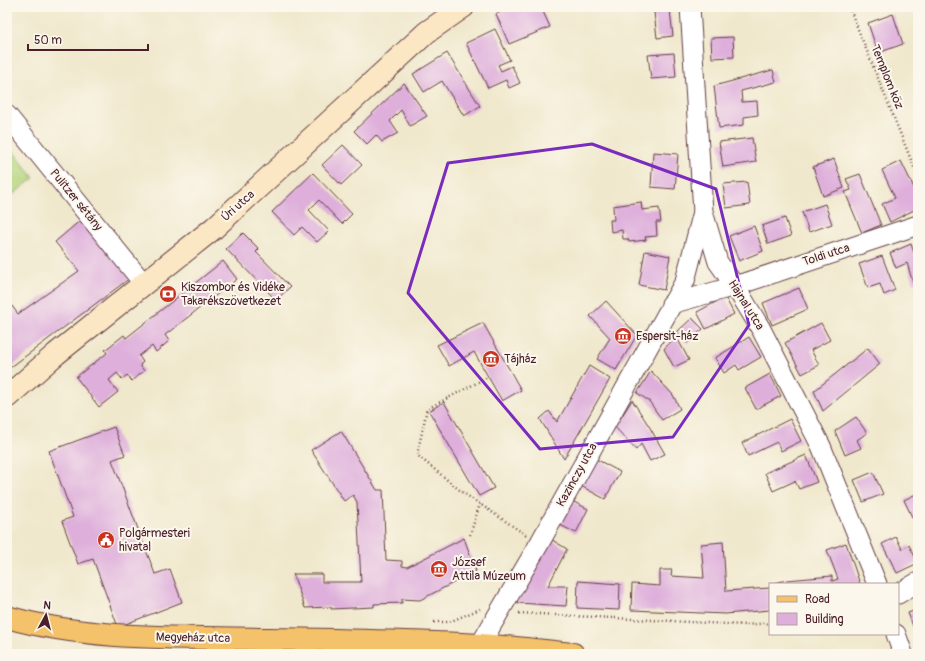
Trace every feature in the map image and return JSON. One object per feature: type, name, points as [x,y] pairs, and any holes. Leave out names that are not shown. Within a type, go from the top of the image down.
[{"type":"main road","name":"Úri utca","points":[[7,397],[56,354],[214,228],[427,32],[463,7]]},
{"type":"main road","name":"Megyeház utca","points":[[7,617],[61,630],[268,646],[477,650],[573,654]]},
{"type":"street","name":"Hajnal utca","points":[[690,7],[703,212],[718,262],[735,286],[761,329],[821,446],[877,583]]},
{"type":"street","name":"Pulitzer sétány","points":[[7,115],[144,284]]},
{"type":"street","name":"Kazinczy utca","points":[[477,650],[539,544],[685,280],[703,212]]},
{"type":"street","name":"Toldi utca","points":[[735,286],[918,225]]},
{"type":"street","points":[[671,304],[735,286]]},
{"type":"street","points":[[899,593],[918,582]]},
{"type":"street","points":[[896,635],[903,654]]},
{"type":"path","name":"Templom köz","points":[[849,7],[918,177]]},
{"type":"path","points":[[486,378],[427,409],[417,455],[462,492],[539,544]]},
{"type":"path","points":[[470,535],[480,504]]},
{"type":"path","points":[[500,612],[746,625],[769,623]]},
{"type":"highlighted area","points":[[592,144],[716,189],[749,325],[673,437],[540,449],[408,293],[448,163]]},
{"type":"green space","points":[[7,144],[34,178],[7,199]]},
{"type":"building","points":[[512,7],[541,7],[550,27],[509,44],[496,14]]},
{"type":"building","points":[[670,10],[673,36],[657,38],[654,12]]},
{"type":"building","points":[[893,14],[903,44],[878,53],[868,23]]},
{"type":"building","points":[[495,29],[510,60],[498,65],[501,71],[512,66],[520,83],[509,88],[506,80],[488,88],[466,43]]},
{"type":"building","points":[[733,37],[734,57],[712,58],[711,38]]},
{"type":"building","points":[[447,53],[480,106],[464,116],[442,81],[424,92],[413,74]]},
{"type":"building","points":[[674,53],[676,77],[651,79],[648,55]]},
{"type":"building","points":[[773,70],[776,82],[741,91],[742,102],[757,101],[758,115],[744,117],[744,125],[719,128],[714,86]]},
{"type":"building","points":[[404,83],[427,116],[410,126],[401,110],[390,121],[398,133],[382,142],[376,135],[367,144],[354,131]]},
{"type":"building","points":[[752,138],[756,162],[723,167],[719,142]]},
{"type":"building","points":[[343,145],[362,165],[341,185],[322,165]]},
{"type":"building","points":[[653,152],[678,154],[675,189],[651,187]]},
{"type":"building","points":[[834,159],[844,188],[823,196],[813,167]]},
{"type":"building","points":[[901,161],[918,196],[918,208],[890,222],[882,204],[895,198],[882,170]]},
{"type":"building","points":[[313,173],[352,214],[342,224],[319,200],[309,210],[329,231],[317,242],[302,227],[294,235],[272,212]]},
{"type":"building","points":[[860,174],[881,225],[862,233],[845,192],[851,190],[846,179]]},
{"type":"building","points":[[747,182],[750,205],[726,208],[723,184]]},
{"type":"building","points":[[641,202],[642,210],[659,208],[661,222],[656,222],[657,236],[645,237],[646,240],[629,242],[628,239],[623,239],[622,230],[611,232],[610,220],[614,220],[613,206]]},
{"type":"building","points":[[825,204],[832,224],[809,232],[802,212]]},
{"type":"building","points":[[785,218],[791,236],[768,244],[762,226]]},
{"type":"building","points":[[82,219],[130,278],[7,370],[7,310],[12,306],[18,314],[79,271],[55,242]]},
{"type":"building","points":[[754,226],[763,251],[739,261],[729,236]]},
{"type":"building","points":[[243,233],[259,249],[256,252],[290,287],[276,300],[226,249]]},
{"type":"building","points":[[911,244],[918,264],[918,282],[913,283],[907,263],[896,268],[890,253]]},
{"type":"building","points":[[645,251],[670,256],[664,290],[639,285]]},
{"type":"building","points":[[882,256],[895,290],[884,295],[880,284],[868,288],[859,264]]},
{"type":"building","points":[[223,261],[237,279],[165,335],[169,341],[156,352],[152,346],[139,356],[143,362],[140,365],[144,371],[132,381],[127,375],[122,379],[117,373],[109,380],[118,392],[99,407],[76,377],[107,353],[105,350],[124,335],[126,338]]},
{"type":"building","points":[[799,288],[808,309],[772,325],[763,303]]},
{"type":"building","points":[[725,297],[734,314],[706,329],[697,312]]},
{"type":"building","name":"Espersit-ház","points":[[606,301],[637,335],[616,370],[597,359],[610,338],[590,316]]},
{"type":"building","points":[[692,318],[703,329],[687,343],[677,332]]},
{"type":"building","name":"Tájház","points":[[483,323],[521,390],[502,401],[474,352],[449,366],[437,345]]},
{"type":"building","points":[[821,323],[830,340],[811,350],[819,365],[802,374],[785,343]]},
{"type":"building","points":[[676,336],[689,360],[674,367],[664,349]]},
{"type":"building","points":[[749,337],[761,357],[739,370],[736,365],[724,373],[715,358]]},
{"type":"building","points":[[868,348],[880,364],[823,411],[814,391]]},
{"type":"building","points":[[589,366],[610,379],[564,459],[540,419],[549,411],[557,422]]},
{"type":"building","points":[[651,371],[673,395],[680,409],[662,420],[649,401],[637,393]]},
{"type":"building","points":[[770,374],[781,396],[756,409],[745,388]]},
{"type":"building","points":[[632,400],[665,454],[650,461],[641,444],[636,450],[615,427]]},
{"type":"building","points":[[444,402],[494,488],[479,496],[429,411]]},
{"type":"building","points":[[856,417],[867,433],[857,440],[861,448],[845,455],[835,431]]},
{"type":"building","points":[[790,419],[801,441],[781,451],[777,442],[748,456],[742,443]]},
{"type":"building","name":"Polgármesteri hivatal","points":[[114,427],[125,455],[112,460],[155,574],[170,569],[182,602],[118,627],[93,559],[78,564],[62,521],[73,517],[49,451]]},
{"type":"building","points":[[341,431],[377,490],[383,490],[386,560],[402,561],[402,566],[407,567],[464,538],[476,571],[420,600],[402,599],[402,603],[374,604],[374,607],[331,609],[331,607],[305,608],[293,574],[322,574],[322,582],[361,582],[357,502],[353,495],[344,501],[311,450]]},
{"type":"building","points":[[806,455],[817,482],[799,489],[795,481],[773,491],[765,473]]},
{"type":"building","points":[[596,459],[620,472],[605,499],[581,486]]},
{"type":"building","points":[[873,472],[883,494],[863,502],[854,480]]},
{"type":"building","points":[[918,493],[918,517],[913,519],[904,500]]},
{"type":"building","points":[[570,500],[588,509],[576,533],[558,524]]},
{"type":"building","points":[[896,537],[902,549],[909,545],[918,563],[897,573],[882,544]]},
{"type":"building","points":[[549,538],[567,549],[548,586],[568,586],[566,606],[518,603],[516,599]]},
{"type":"building","points":[[723,542],[726,591],[769,588],[769,610],[725,614],[631,610],[632,584],[660,586],[660,570],[672,570],[671,576],[704,578],[701,544]]},
{"type":"building","points":[[846,543],[860,583],[774,583],[787,580],[832,576],[832,581],[838,579],[827,550]]},
{"type":"building","points":[[578,581],[620,584],[619,610],[577,608]]},
{"type":"building","points":[[918,609],[918,639],[908,613]]},
{"type":"place","name":"Kiszombor és Vidéke Takarékszövetkezet","points":[[168,294]]},
{"type":"place","name":"Espersit-ház","points":[[623,336]]},
{"type":"place","name":"Tájház","points":[[491,359]]},
{"type":"place","name":"Polgármesteri hivatal","points":[[106,540]]},
{"type":"place","name":"József Attila Múzeum","points":[[439,569]]}]
